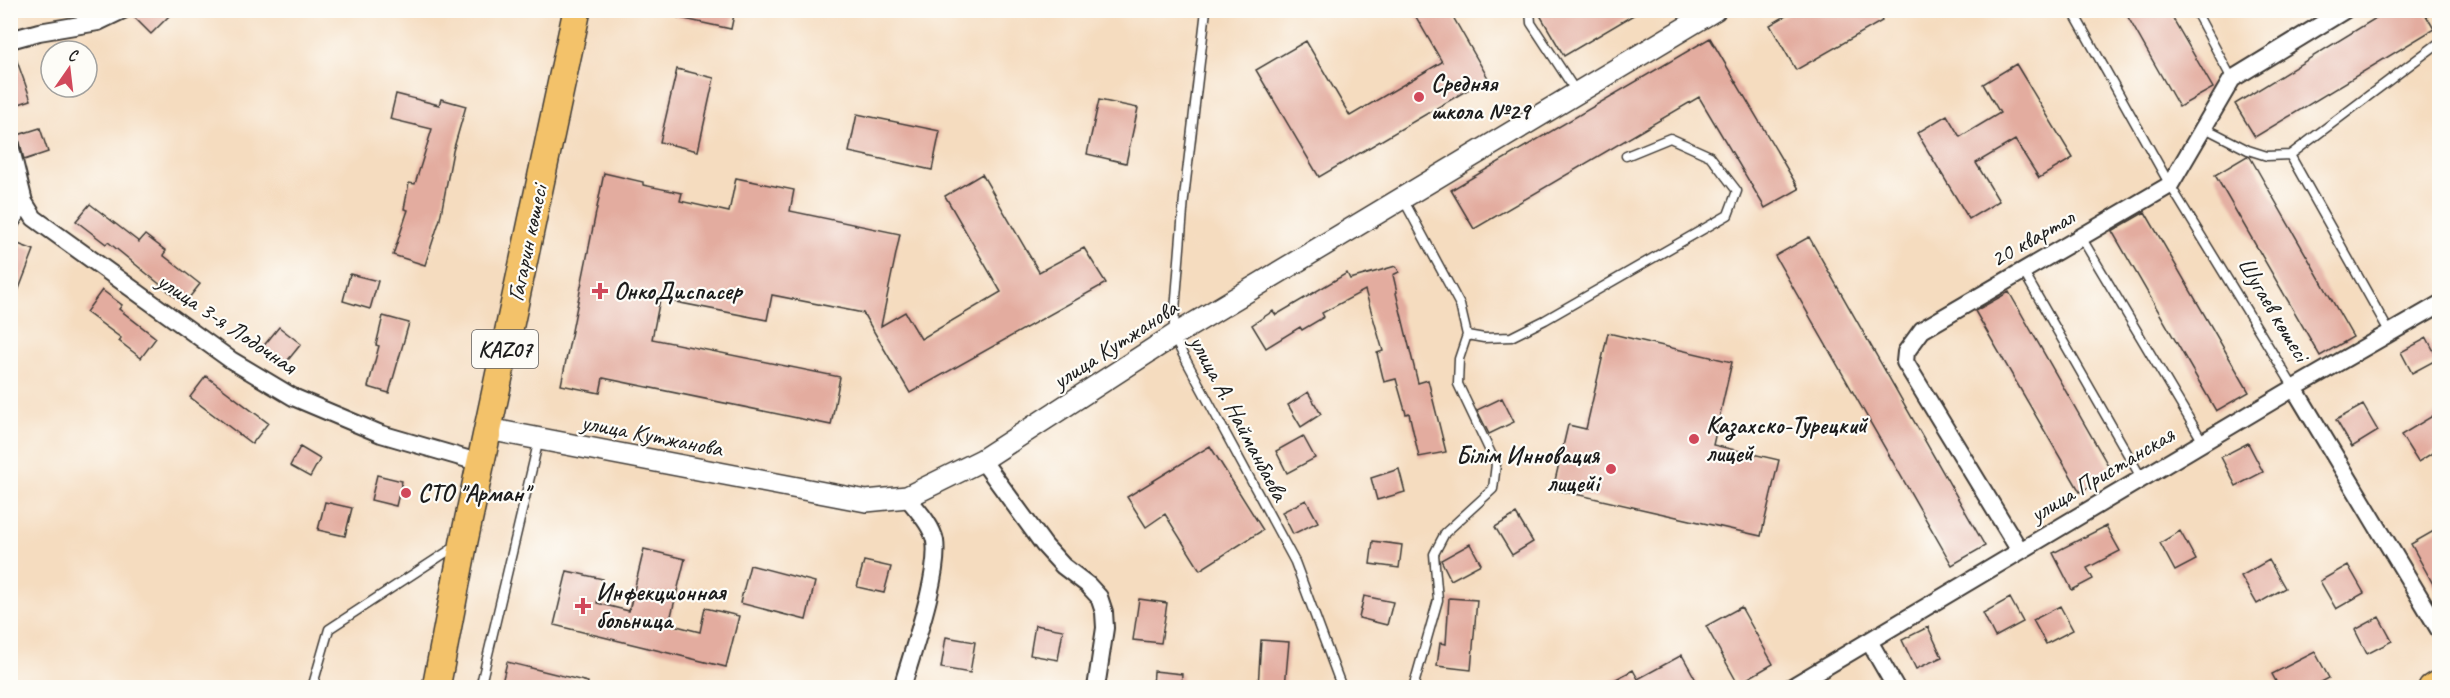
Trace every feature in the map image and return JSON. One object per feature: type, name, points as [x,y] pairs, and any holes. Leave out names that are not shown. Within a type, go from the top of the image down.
[{"type":"highway","name":"Гагарин көшесі","points":[[436,687],[464,541],[577,10]]},
{"type":"highway","points":[[2432,687],[2439,683]]},
{"type":"street","points":[[10,40],[39,32],[98,22],[123,10]]},
{"type":"street","name":"улица Кутжанова","points":[[488,429],[866,501],[907,497],[982,460],[1173,336],[1715,10]]},
{"type":"street","name":"20 квартал","points":[[2020,551],[1905,362],[1906,352],[1922,330],[2170,184],[2232,79],[2345,10]]},
{"type":"street","name":"улица 3-я Лодочная","points":[[10,145],[24,202],[34,218],[231,360],[293,397],[381,434],[481,463]]},
{"type":"street","points":[[10,223],[24,202]]},
{"type":"street","name":"улица Пристанская","points":[[1790,687],[2439,304]]},
{"type":"street","name":"Шугаев көшесі","points":[[2294,388],[2439,631]]},
{"type":"street","points":[[982,460],[1044,545],[1063,566],[1088,585],[1099,597],[1104,612],[1105,628],[1096,687]]},
{"type":"street","points":[[902,687],[931,584],[935,540],[927,523],[907,497]]},
{"type":"street","points":[[1869,641],[1896,687]]},
{"type":"lane","name":"улица А. Найманбаева","points":[[1206,10],[1184,198],[1173,336],[1295,562],[1342,687]]},
{"type":"lane","points":[[1530,10],[1531,23],[1577,94]]},
{"type":"lane","name":"Шугаев көшесі","points":[[2072,10],[2170,184],[2294,388]]},
{"type":"lane","points":[[2194,10],[2232,79]]},
{"type":"lane","points":[[2205,128],[2248,150],[2267,156],[2290,155],[2439,42]]},
{"type":"lane","points":[[1467,335],[1484,338],[1511,336],[1545,320],[1728,215],[1737,191],[1710,156],[1670,138],[1626,156]]},
{"type":"lane","points":[[2290,155],[2390,333]]},
{"type":"lane","points":[[1403,199],[1460,304],[1467,335],[1459,359],[1458,384],[1496,464],[1493,489],[1445,533],[1434,554],[1438,600],[1413,687]]},
{"type":"lane","points":[[2081,237],[2203,442]]},
{"type":"lane","points":[[2023,271],[2142,479]]},
{"type":"lane","points":[[480,687],[539,439]]},
{"type":"lane","points":[[312,687],[329,629],[464,541]]},
{"type":"building","points":[[133,10],[175,10],[151,34],[132,15]]},
{"type":"building","points":[[676,10],[735,10],[731,29],[675,17]]},
{"type":"building","name":"Средняя школа №29","points":[[1412,10],[1449,10],[1488,78],[1319,177],[1256,70],[1306,41],[1350,116],[1442,62]]},
{"type":"building","points":[[1537,10],[1642,10],[1564,56]]},
{"type":"building","points":[[1796,10],[1876,10],[1882,21],[1796,70],[1770,25]]},
{"type":"building","points":[[2124,10],[2168,10],[2213,88],[2179,107]]},
{"type":"building","points":[[2389,10],[2423,10],[2434,29],[2255,137],[2235,104]]},
{"type":"building","points":[[1710,38],[1799,189],[1765,208],[1699,97],[1474,229],[1451,190]]},
{"type":"building","points":[[10,50],[13,50],[31,100],[10,107]]},
{"type":"building","points":[[2016,64],[2073,158],[2039,178],[2015,140],[1976,163],[1999,201],[1969,219],[1917,133],[1947,115],[1960,137],[2000,113],[1983,84]]},
{"type":"building","points":[[677,69],[714,78],[698,151],[660,142]]},
{"type":"building","points":[[396,94],[439,105],[441,99],[466,106],[453,151],[440,219],[425,265],[393,255],[408,210],[404,209],[409,183],[415,184],[432,129],[390,119]]},
{"type":"building","points":[[1099,100],[1138,108],[1126,163],[1087,154]]},
{"type":"building","points":[[857,114],[940,131],[932,170],[849,152]]},
{"type":"building","points":[[40,128],[48,152],[24,160],[20,142],[15,136]]},
{"type":"building","points":[[2247,156],[2250,157],[2353,337],[2320,356],[2215,175]]},
{"type":"building","points":[[604,173],[643,182],[643,185],[682,193],[680,201],[729,212],[736,178],[794,190],[790,211],[900,234],[881,326],[905,312],[921,339],[1001,292],[945,196],[982,174],[1039,272],[1084,248],[1106,283],[910,393],[863,313],[772,295],[767,320],[660,299],[652,339],[840,377],[831,425],[603,378],[600,393],[561,385]]},
{"type":"building","points":[[90,204],[139,242],[145,235],[166,251],[163,255],[200,284],[184,304],[108,242],[106,244],[76,221]]},
{"type":"building","points":[[2145,212],[2249,392],[2216,411],[2112,231]]},
{"type":"building","points":[[1809,237],[1985,546],[1952,565],[1775,256]]},
{"type":"building","points":[[10,241],[34,250],[12,307],[10,307]]},
{"type":"building","points":[[1396,266],[1399,272],[1393,275],[1396,293],[1418,383],[1428,380],[1446,452],[1419,457],[1409,413],[1406,414],[1396,379],[1384,382],[1377,353],[1383,351],[1365,290],[1322,313],[1324,317],[1302,330],[1300,327],[1266,348],[1252,325],[1273,311],[1276,315],[1347,273],[1350,279]]},
{"type":"building","points":[[350,274],[378,281],[370,309],[343,301]]},
{"type":"building","points":[[102,290],[122,305],[119,309],[156,338],[141,358],[119,341],[121,338],[86,312]]},
{"type":"building","points":[[2009,292],[2113,474],[2080,492],[1975,311]]},
{"type":"building","points":[[383,316],[409,323],[389,393],[368,387],[379,346],[376,345]]},
{"type":"building","points":[[279,327],[301,344],[284,365],[262,348]]},
{"type":"building","name":"Казахско-Турецкий лицей","points":[[1608,333],[1732,362],[1713,445],[1779,460],[1761,536],[1553,489],[1568,425],[1586,429]]},
{"type":"building","points":[[2427,338],[2438,359],[2412,373],[2401,352]]},
{"type":"building","points":[[206,376],[268,423],[252,444],[190,397]]},
{"type":"building","points":[[1308,392],[1321,414],[1301,427],[1288,405]]},
{"type":"building","points":[[1502,398],[1514,422],[1489,434],[1477,410]]},
{"type":"building","points":[[2363,405],[2378,431],[2352,447],[2336,420]]},
{"type":"building","points":[[2439,412],[2439,449],[2418,462],[2401,435]]},
{"type":"building","points":[[1303,436],[1315,458],[1287,473],[1276,451]]},
{"type":"building","points":[[2248,443],[2263,472],[2236,486],[2221,457]]},
{"type":"building","points":[[1210,446],[1263,530],[1200,570],[1165,514],[1146,527],[1127,497]]},
{"type":"building","points":[[300,447],[320,459],[310,477],[290,466]]},
{"type":"building","points":[[1399,469],[1405,492],[1377,500],[1371,478]]},
{"type":"building","points":[[377,475],[402,481],[396,506],[371,500]]},
{"type":"building","points":[[1306,500],[1318,522],[1293,534],[1282,512]]},
{"type":"building","points":[[325,502],[352,508],[345,536],[318,530]]},
{"type":"building","points":[[1516,514],[1533,542],[1512,555],[1495,527]]},
{"type":"building","points":[[2106,526],[2120,551],[2087,568],[2093,579],[2072,590],[2053,553]]},
{"type":"building","points":[[2439,528],[2439,595],[2411,544]]},
{"type":"building","points":[[2180,531],[2196,560],[2175,571],[2160,543]]},
{"type":"building","points":[[1373,541],[1402,545],[1399,568],[1370,564]]},
{"type":"building","points":[[1470,544],[1481,564],[1451,580],[1441,560]]},
{"type":"building","name":"Инфекционная больница","points":[[644,549],[685,559],[669,624],[700,632],[705,608],[739,616],[726,667],[554,625],[567,571],[603,579],[597,603],[629,611]]},
{"type":"building","points":[[2269,560],[2285,588],[2257,604],[2241,576]]},
{"type":"building","points":[[864,561],[891,567],[884,593],[857,587]]},
{"type":"building","points":[[750,565],[815,582],[806,620],[740,603]]},
{"type":"building","points":[[2348,565],[2364,593],[2336,609],[2320,581]]},
{"type":"building","points":[[1364,596],[1393,602],[1387,625],[1359,618]]},
{"type":"building","points":[[1449,598],[1477,600],[1471,670],[1437,666],[1440,643],[1446,644]]},
{"type":"building","points":[[2010,598],[2023,622],[1995,637],[1983,613]]},
{"type":"building","points":[[1139,599],[1167,603],[1161,643],[1133,640]]},
{"type":"building","points":[[2060,606],[2073,630],[2046,644],[2033,620]]},
{"type":"building","points":[[1741,607],[1773,664],[1738,684],[1706,626]]},
{"type":"building","points":[[2379,617],[2392,641],[2367,654],[2355,630]]},
{"type":"building","points":[[1035,625],[1063,630],[1058,660],[1030,655]]},
{"type":"building","points":[[1928,627],[1942,657],[1916,669],[1902,640]]},
{"type":"building","points":[[946,637],[975,642],[970,673],[941,668]]},
{"type":"building","points":[[1261,640],[1289,642],[1285,687],[1258,687]]},
{"type":"building","points":[[2315,652],[2329,678],[2312,687],[2279,687],[2272,674]]},
{"type":"building","points":[[1682,655],[1697,682],[1687,687],[1601,687],[1633,670],[1638,679]]},
{"type":"building","points":[[507,662],[588,682],[587,687],[501,687]]},
{"type":"building","points":[[1154,671],[1182,674],[1181,687],[1153,687]]},
{"type":"place","name":"Средняя школа №29","points":[[1419,97]]},
{"type":"place","name":"ОнкоДиспасер","points":[[600,291]]},
{"type":"place","name":"Казахско-Турецкий лицей","points":[[1694,439]]},
{"type":"place","name":"Білім Инновация лицейі","points":[[1611,469]]},
{"type":"place","name":"СТО \"Арман\"","points":[[406,493]]},
{"type":"place","name":"Инфекционная больница","points":[[583,606]]}]
